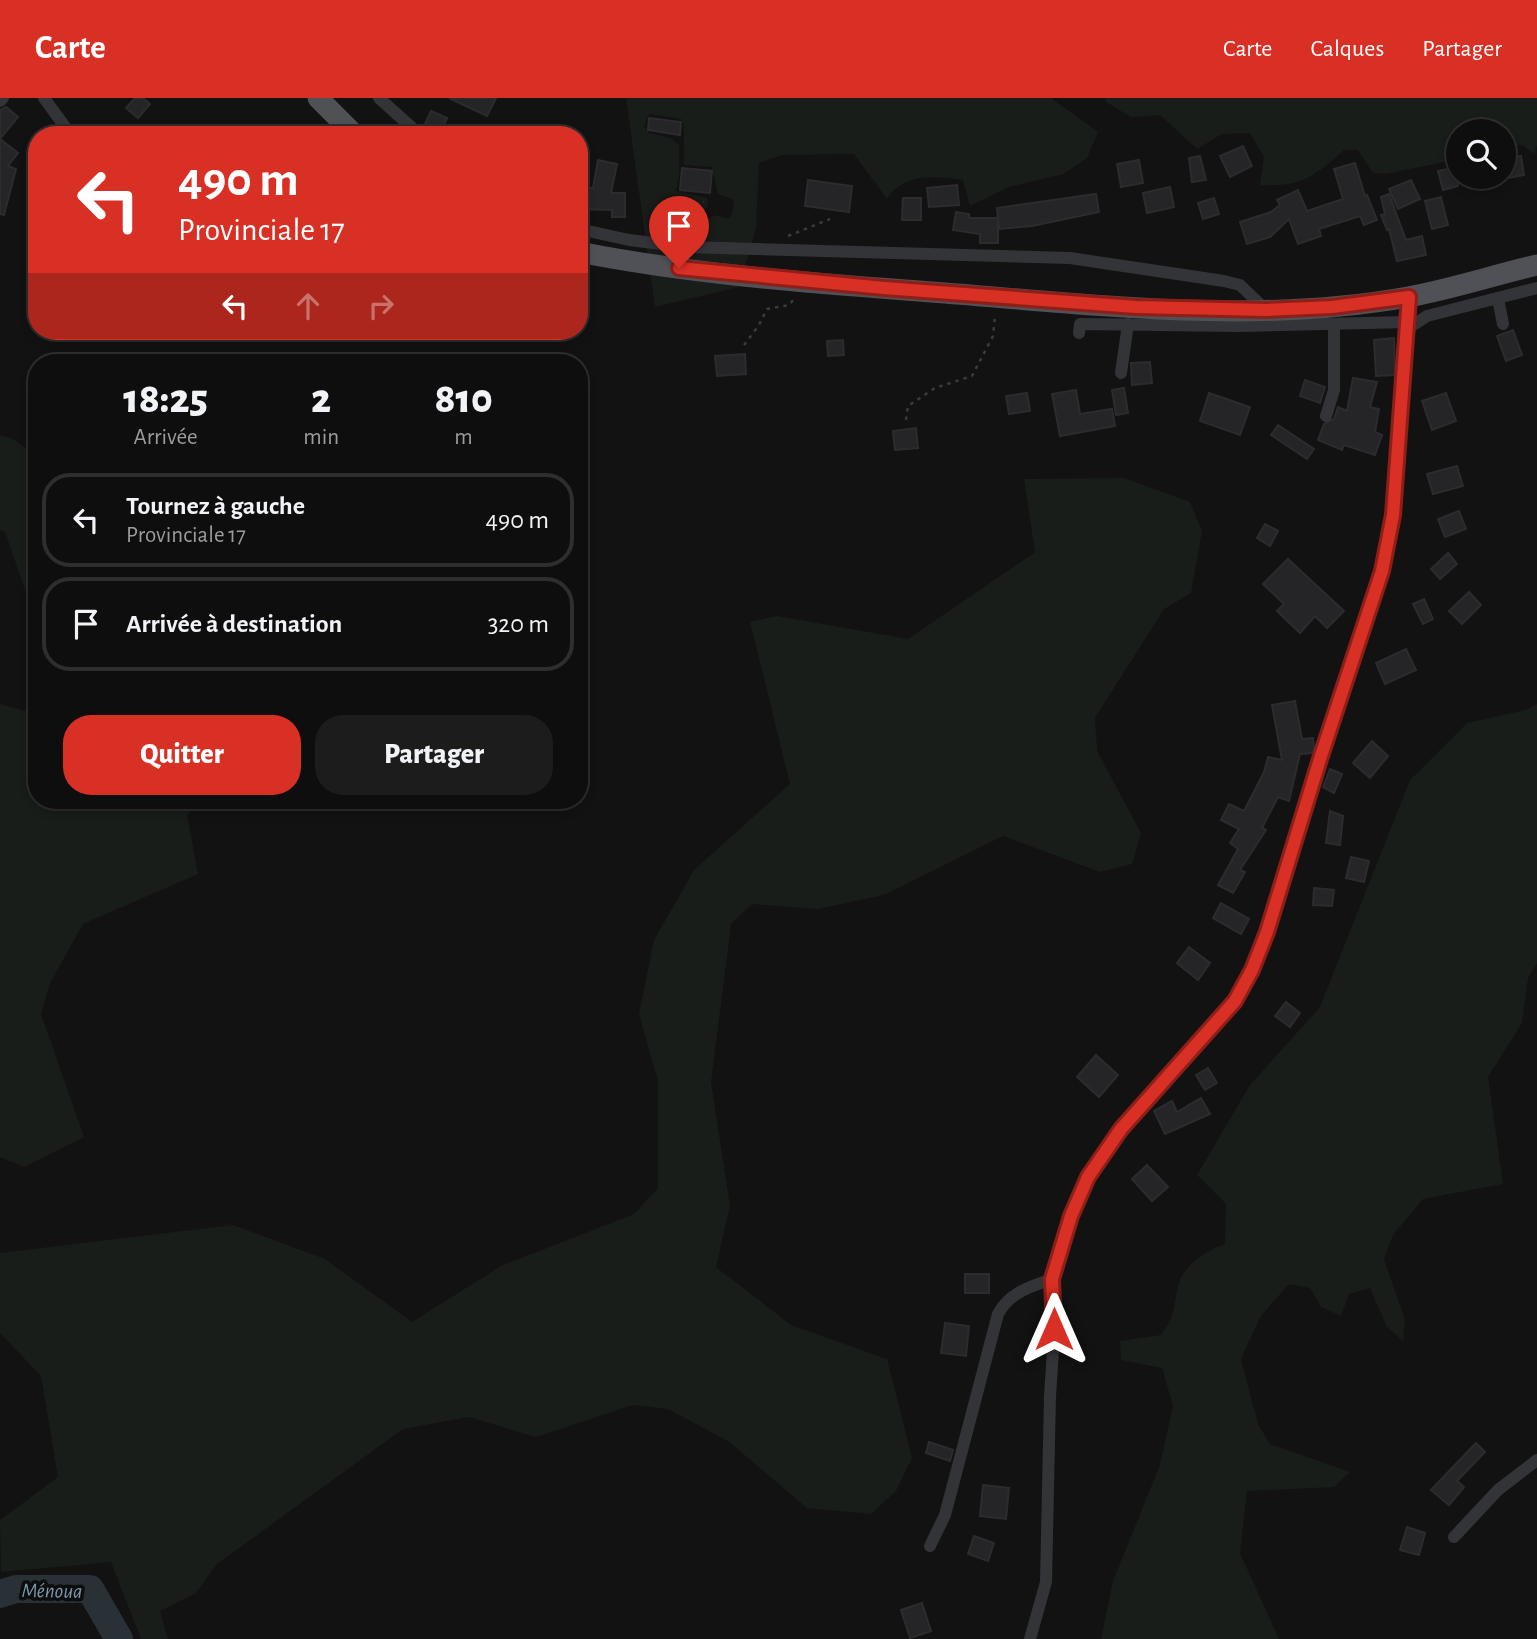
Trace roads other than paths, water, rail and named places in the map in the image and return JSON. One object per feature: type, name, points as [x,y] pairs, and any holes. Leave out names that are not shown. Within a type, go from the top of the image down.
[{"type":"main road","points":[[318,98],[346,126]]},
{"type":"main road","points":[[588,254],[654,265],[802,281],[1136,307],[1266,310],[1332,307],[1409,297],[1537,265]]},
{"type":"street","points":[[44,98],[64,126]]},
{"type":"street","points":[[379,98],[410,126]]},
{"type":"street","points":[[588,231],[667,245],[1070,258],[1240,285],[1266,310]]},
{"type":"street","points":[[1079,333],[1080,324],[1407,325],[1427,316],[1537,288]]},
{"type":"street","points":[[1030,1639],[1046,1582],[1050,1396],[1056,1306],[1052,1279],[1071,1216],[1088,1177],[1121,1129],[1235,1001],[1252,970],[1267,932],[1382,571],[1393,515],[1409,297]]},
{"type":"street","points":[[1498,299],[1503,324]]},
{"type":"street","points":[[1121,373],[1128,324]]},
{"type":"street","points":[[1326,416],[1334,390],[1334,324]]},
{"type":"street","points":[[930,1546],[945,1515],[998,1314],[1005,1301],[1019,1292],[1052,1279]]},
{"type":"street","points":[[1454,1537],[1498,1490],[1537,1460]]},
{"type":"waterway","name":"Ménoua","points":[[0,1594],[16,1589],[90,1589],[119,1639]]}]
